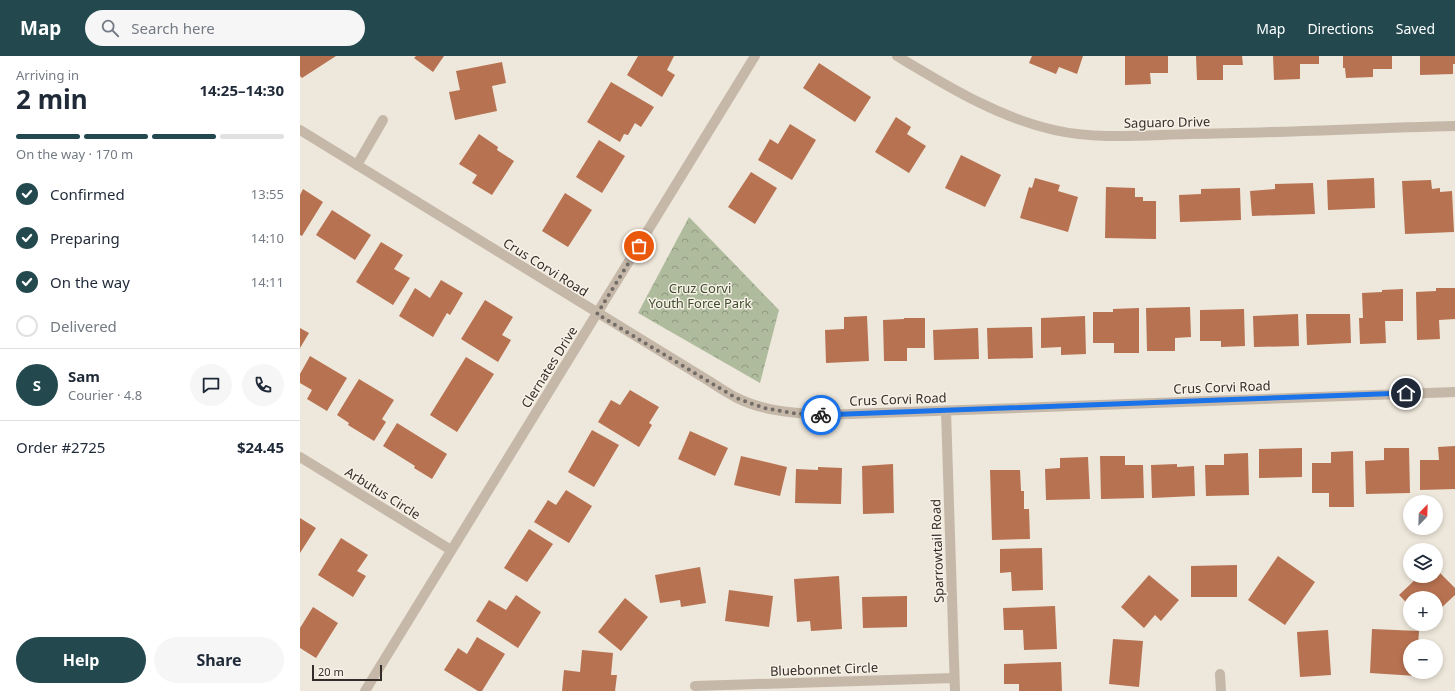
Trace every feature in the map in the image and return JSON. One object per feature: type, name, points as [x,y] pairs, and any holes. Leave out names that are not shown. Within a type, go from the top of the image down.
[{"type":"street","name":"Clernates Drive","points":[[365,691],[756,56]]},
{"type":"street","name":"Saguaro Drive","points":[[897,56],[977,102],[1010,117],[1055,130],[1082,134],[1103,136],[1224,134],[1455,126]]},
{"type":"street","points":[[357,165],[383,120]]},
{"type":"street","name":"Crus Corvi Road","points":[[300,130],[597,314],[736,398],[764,408],[792,413],[822,415],[1455,392]]},
{"type":"street","name":"Sparrowtail Road","points":[[946,411],[954,691]]},
{"type":"street","name":"Arbutus Circle","points":[[300,457],[452,550]]},
{"type":"street","points":[[1220,674],[1221,691]]},
{"type":"street","name":"Bluebonnet Circle","points":[[695,686],[954,678]]},
{"type":"green space","name":"Cruz Corvi Youth Force Park","points":[[689,217],[779,310],[760,383],[638,313]]},
{"type":"building","points":[[300,56],[336,56],[302,78],[300,76]]},
{"type":"building","points":[[416,56],[444,56],[433,72],[414,58]]},
{"type":"building","points":[[638,56],[674,56],[667,70],[675,75],[662,97],[627,75]]},
{"type":"building","points":[[1032,56],[1083,56],[1077,74],[1059,67],[1056,74],[1029,63]]},
{"type":"building","points":[[1125,56],[1168,56],[1168,73],[1150,73],[1151,84],[1125,85]]},
{"type":"building","points":[[1196,56],[1242,56],[1243,65],[1223,65],[1223,80],[1197,80]]},
{"type":"building","points":[[1273,56],[1319,56],[1319,64],[1300,64],[1300,79],[1274,80]]},
{"type":"building","points":[[1343,56],[1392,56],[1392,69],[1373,69],[1373,77],[1346,78],[1345,68],[1343,68]]},
{"type":"building","points":[[1420,56],[1455,56],[1453,74],[1420,75]]},
{"type":"building","points":[[502,62],[506,83],[492,86],[497,111],[455,120],[449,92],[460,90],[456,71]]},
{"type":"building","points":[[819,63],[871,97],[855,122],[803,88]]},
{"type":"building","points":[[611,82],[654,107],[641,127],[635,123],[628,135],[624,134],[620,142],[587,122]]},
{"type":"building","points":[[896,117],[911,127],[907,134],[926,146],[909,173],[875,152]]},
{"type":"building","points":[[790,124],[816,140],[792,180],[758,160],[770,139],[778,144]]},
{"type":"building","points":[[479,134],[498,147],[497,150],[514,161],[492,195],[472,183],[477,175],[459,164]]},
{"type":"building","points":[[599,140],[625,156],[602,193],[576,177]]},
{"type":"building","points":[[961,155],[1001,175],[985,207],[945,188]]},
{"type":"building","points":[[751,172],[777,188],[755,224],[728,207]]},
{"type":"building","points":[[1035,178],[1060,185],[1058,191],[1078,197],[1068,232],[1020,218],[1029,187],[1032,188]]},
{"type":"building","points":[[1374,178],[1375,208],[1328,210],[1327,180]]},
{"type":"building","points":[[1431,180],[1432,189],[1440,188],[1440,192],[1452,191],[1454,232],[1405,234],[1402,181]]},
{"type":"building","points":[[1313,183],[1315,214],[1252,216],[1250,191],[1275,189],[1275,184]]},
{"type":"building","points":[[1106,187],[1135,188],[1135,197],[1143,197],[1143,201],[1156,201],[1156,239],[1105,238]]},
{"type":"building","points":[[1240,188],[1241,220],[1180,222],[1179,195],[1201,194],[1201,189]]},
{"type":"building","points":[[303,189],[323,202],[302,236],[300,235],[300,195]]},
{"type":"building","points":[[565,193],[592,210],[568,247],[542,231]]},
{"type":"building","points":[[332,210],[371,235],[355,260],[316,235]]},
{"type":"building","points":[[381,242],[403,255],[394,269],[410,278],[393,305],[356,282]]},
{"type":"building","points":[[441,280],[463,293],[450,315],[447,313],[433,337],[399,316],[415,288],[430,298]]},
{"type":"building","points":[[1436,288],[1455,288],[1455,319],[1439,320],[1440,339],[1417,340],[1416,292],[1436,291]]},
{"type":"building","points":[[1403,289],[1403,321],[1385,321],[1386,343],[1360,344],[1359,318],[1363,318],[1362,293]]},
{"type":"building","points":[[485,300],[513,317],[502,335],[511,340],[498,362],[461,339]]},
{"type":"building","points":[[1190,307],[1191,337],[1175,338],[1175,351],[1147,351],[1146,308]]},
{"type":"building","points":[[1139,308],[1139,353],[1114,353],[1114,343],[1093,343],[1093,312],[1113,312],[1113,309]]},
{"type":"building","points":[[1244,309],[1245,346],[1221,347],[1221,341],[1200,341],[1200,310]]},
{"type":"building","points":[[1298,314],[1299,346],[1254,347],[1253,316]]},
{"type":"building","points":[[1306,314],[1350,314],[1351,343],[1307,345]]},
{"type":"building","points":[[867,316],[869,361],[826,363],[825,330],[844,329],[844,317]]},
{"type":"building","points":[[1085,316],[1086,354],[1061,355],[1061,347],[1041,348],[1041,318]]},
{"type":"building","points":[[925,318],[925,348],[907,348],[907,361],[884,361],[883,320]]},
{"type":"building","points":[[1032,327],[1033,358],[988,359],[987,328]]},
{"type":"building","points":[[300,328],[309,333],[300,348]]},
{"type":"building","points":[[978,328],[979,359],[934,360],[933,330]]},
{"type":"building","points":[[310,356],[347,378],[327,411],[307,399],[312,390],[300,383],[300,374]]},
{"type":"building","points":[[466,357],[494,374],[457,432],[430,415]]},
{"type":"building","points":[[359,379],[394,400],[382,419],[386,422],[374,441],[348,425],[349,423],[337,415]]},
{"type":"building","points":[[630,390],[659,407],[649,423],[652,425],[639,447],[598,422],[611,400],[620,405]]},
{"type":"building","points":[[397,423],[447,454],[432,479],[414,468],[415,466],[383,446]]},
{"type":"building","points":[[592,430],[619,445],[594,487],[568,472]]},
{"type":"building","points":[[690,431],[728,448],[715,476],[678,459]]},
{"type":"building","points":[[1455,446],[1455,489],[1420,490],[1420,460],[1439,460],[1438,447]]},
{"type":"building","points":[[1302,448],[1302,477],[1259,478],[1259,449]]},
{"type":"building","points":[[1384,448],[1409,448],[1410,493],[1366,494],[1365,461],[1384,460]]},
{"type":"building","points":[[1353,451],[1354,507],[1329,507],[1329,493],[1312,493],[1312,463],[1331,463],[1331,452]]},
{"type":"building","points":[[1248,453],[1249,495],[1206,496],[1205,465],[1224,465],[1224,454]]},
{"type":"building","points":[[741,456],[787,467],[780,496],[734,485]]},
{"type":"building","points":[[1100,456],[1125,456],[1125,465],[1143,465],[1144,498],[1101,499]]},
{"type":"building","points":[[1088,457],[1090,499],[1046,500],[1045,469],[1060,468],[1060,458]]},
{"type":"building","points":[[893,464],[894,513],[863,514],[862,466]]},
{"type":"building","points":[[1177,464],[1177,467],[1194,466],[1195,496],[1152,498],[1151,465]]},
{"type":"building","points":[[818,467],[842,468],[841,504],[795,503],[796,469],[818,470]]},
{"type":"building","points":[[990,470],[1020,470],[1021,491],[1024,491],[1024,509],[1029,509],[1030,539],[992,540]]},
{"type":"building","points":[[566,490],[592,506],[569,543],[534,522],[548,500],[556,505]]},
{"type":"building","points":[[300,518],[316,528],[300,553]]},
{"type":"building","points":[[529,529],[553,544],[527,582],[504,568]]},
{"type":"building","points":[[341,538],[368,555],[357,571],[366,576],[353,597],[318,575]]},
{"type":"building","points":[[1042,548],[1043,590],[1012,591],[1011,572],[1000,573],[1000,549]]},
{"type":"building","points":[[1278,556],[1315,582],[1285,625],[1248,600]]},
{"type":"building","points":[[1237,565],[1237,597],[1191,597],[1191,566]]},
{"type":"building","points":[[700,567],[706,603],[681,607],[680,600],[660,603],[655,575]]},
{"type":"building","points":[[1149,575],[1179,600],[1161,621],[1155,615],[1144,628],[1121,607]]},
{"type":"building","points":[[839,576],[842,629],[811,631],[810,621],[797,622],[794,579]]},
{"type":"building","points":[[1443,576],[1455,588],[1455,595],[1443,606],[1443,591],[1403,591],[1412,583],[1443,583]]},
{"type":"building","points":[[729,590],[773,596],[769,627],[725,621]]},
{"type":"building","points":[[1403,591],[1403,599],[1399,595]]},
{"type":"building","points":[[516,595],[541,612],[518,648],[476,621],[489,600],[506,610]]},
{"type":"building","points":[[907,596],[907,627],[863,628],[862,597]]},
{"type":"building","points":[[625,598],[648,617],[621,651],[598,632]]},
{"type":"building","points":[[1055,606],[1057,649],[1024,650],[1023,630],[1004,630],[1003,608]]},
{"type":"building","points":[[313,607],[338,623],[316,658],[300,648],[300,628]]},
{"type":"building","points":[[1372,629],[1419,631],[1418,639],[1403,639],[1403,675],[1370,673]]},
{"type":"building","points":[[1328,630],[1331,675],[1300,677],[1297,632]]},
{"type":"building","points":[[477,637],[505,654],[482,691],[478,691],[444,670],[458,648],[467,654]]},
{"type":"building","points":[[1113,639],[1143,641],[1139,687],[1109,684]]},
{"type":"building","points":[[582,650],[613,653],[611,675],[617,675],[615,691],[562,691],[564,670],[580,672]]},
{"type":"building","points":[[1061,662],[1062,691],[1019,691],[1019,684],[1004,684],[1004,664]]},
{"type":"way so far","points":[[639,246],[597,314],[736,398],[764,408],[792,413],[821,415]]},
{"type":"route","points":[[821,415],[1406,393]]}]
